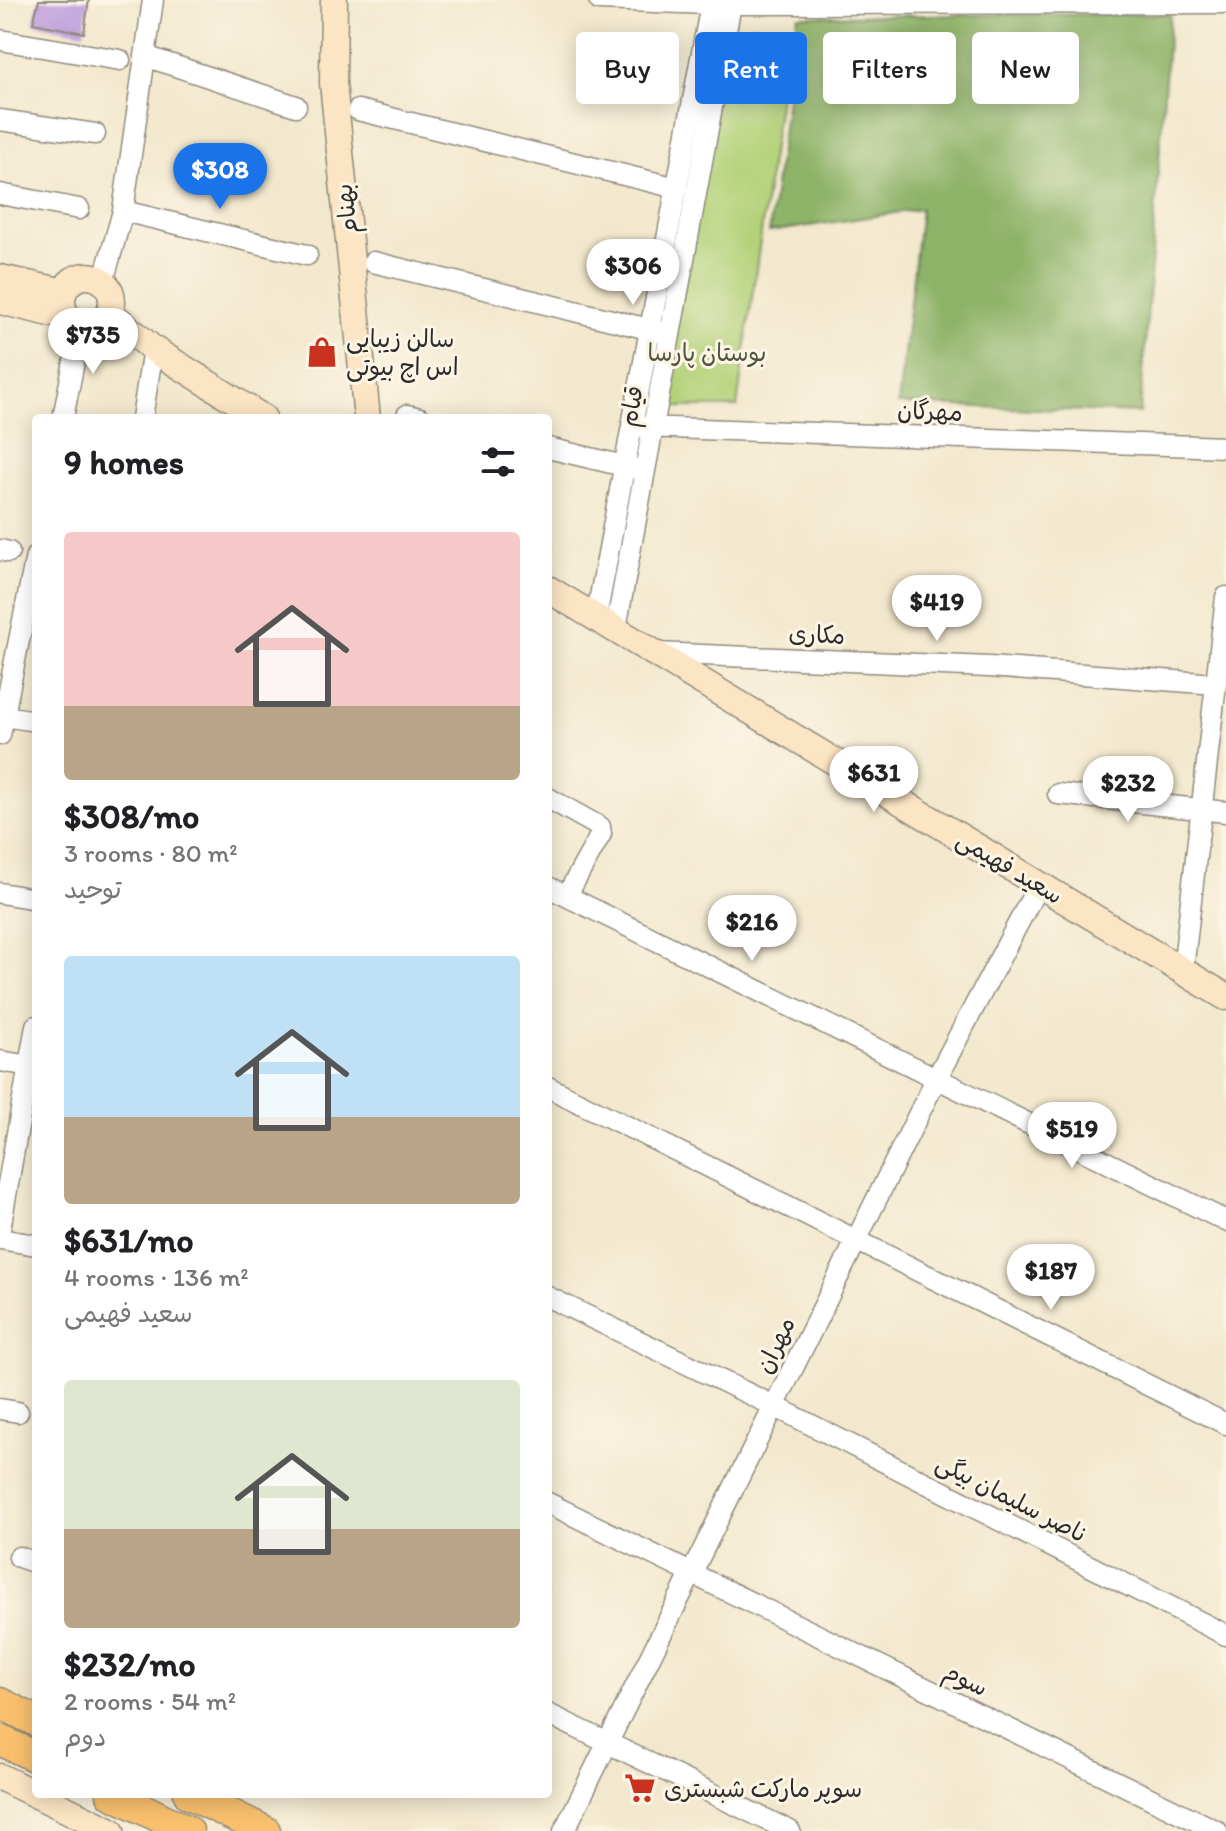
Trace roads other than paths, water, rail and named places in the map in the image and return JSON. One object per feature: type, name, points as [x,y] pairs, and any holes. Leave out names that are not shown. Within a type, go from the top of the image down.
[{"type":"main road","name":"بهنام","points":[[334,0],[333,83],[367,414]]},
{"type":"main road","points":[[0,278],[98,325],[110,313],[112,296],[103,282],[81,277],[71,312]]},
{"type":"main road","points":[[0,301],[71,312]]},
{"type":"main road","points":[[110,313],[153,349],[257,414]]},
{"type":"main road","name":"سعید فهیمی","points":[[552,591],[1226,997]]},
{"type":"main road","points":[[0,1703],[32,1719]]},
{"type":"main road","points":[[0,1740],[32,1755]]},
{"type":"main road","points":[[0,1777],[32,1793]]},
{"type":"main road","points":[[43,1798],[111,1831]]},
{"type":"main road","points":[[120,1798],[188,1831]]},
{"type":"main road","points":[[197,1798],[265,1831]]},
{"type":"street","points":[[103,282],[123,211],[153,0]]},
{"type":"street","points":[[599,0],[721,4],[1226,3]]},
{"type":"street","name":"قیام","points":[[660,332],[677,188],[721,4]]},
{"type":"street","name":"قیام","points":[[606,623],[721,4]]},
{"type":"street","points":[[0,40],[120,60]]},
{"type":"street","points":[[145,56],[296,106]]},
{"type":"street","points":[[358,110],[677,188]]},
{"type":"street","points":[[0,120],[95,134]]},
{"type":"street","points":[[0,194],[79,209]]},
{"type":"street","points":[[123,211],[307,255]]},
{"type":"street","points":[[373,262],[660,332]]},
{"type":"street","points":[[63,414],[71,312]]},
{"type":"street","points":[[143,414],[153,349]]},
{"type":"street","name":"مهرگان","points":[[643,427],[1226,447]]},
{"type":"street","points":[[552,449],[635,468]]},
{"type":"street","points":[[32,576],[2,726],[32,722]]},
{"type":"street","points":[[1183,970],[1224,636],[1226,597]]},
{"type":"street","name":"مکاری","points":[[656,653],[989,667],[1216,684]]},
{"type":"street","points":[[1058,794],[1226,812]]},
{"type":"street","points":[[552,800],[600,827],[601,834],[557,891],[1226,1221]]},
{"type":"street","name":"مهران","points":[[564,1831],[936,1079],[1039,884]]},
{"type":"street","points":[[0,893],[32,898]]},
{"type":"street","points":[[0,1061],[32,1066],[0,1229]]},
{"type":"street","points":[[552,1089],[1226,1424]]},
{"type":"street","points":[[0,1239],[32,1244]]},
{"type":"street","name":"ناصر سلیمان بیگی","points":[[552,1299],[774,1406],[1226,1635]]},
{"type":"street","name":"سوم","points":[[552,1505],[1217,1831]]},
{"type":"street","points":[[552,1716],[790,1831]]},
{"type":"place","name":"سالن زیبایی اس اچ بیوتی","points":[[322,352]]},
{"type":"place","name":"سوپر مارکت شبستری","points":[[640,1788]]},
{"type":"park label","name":"بوستان پارسا","points":[[707,352]]}]
